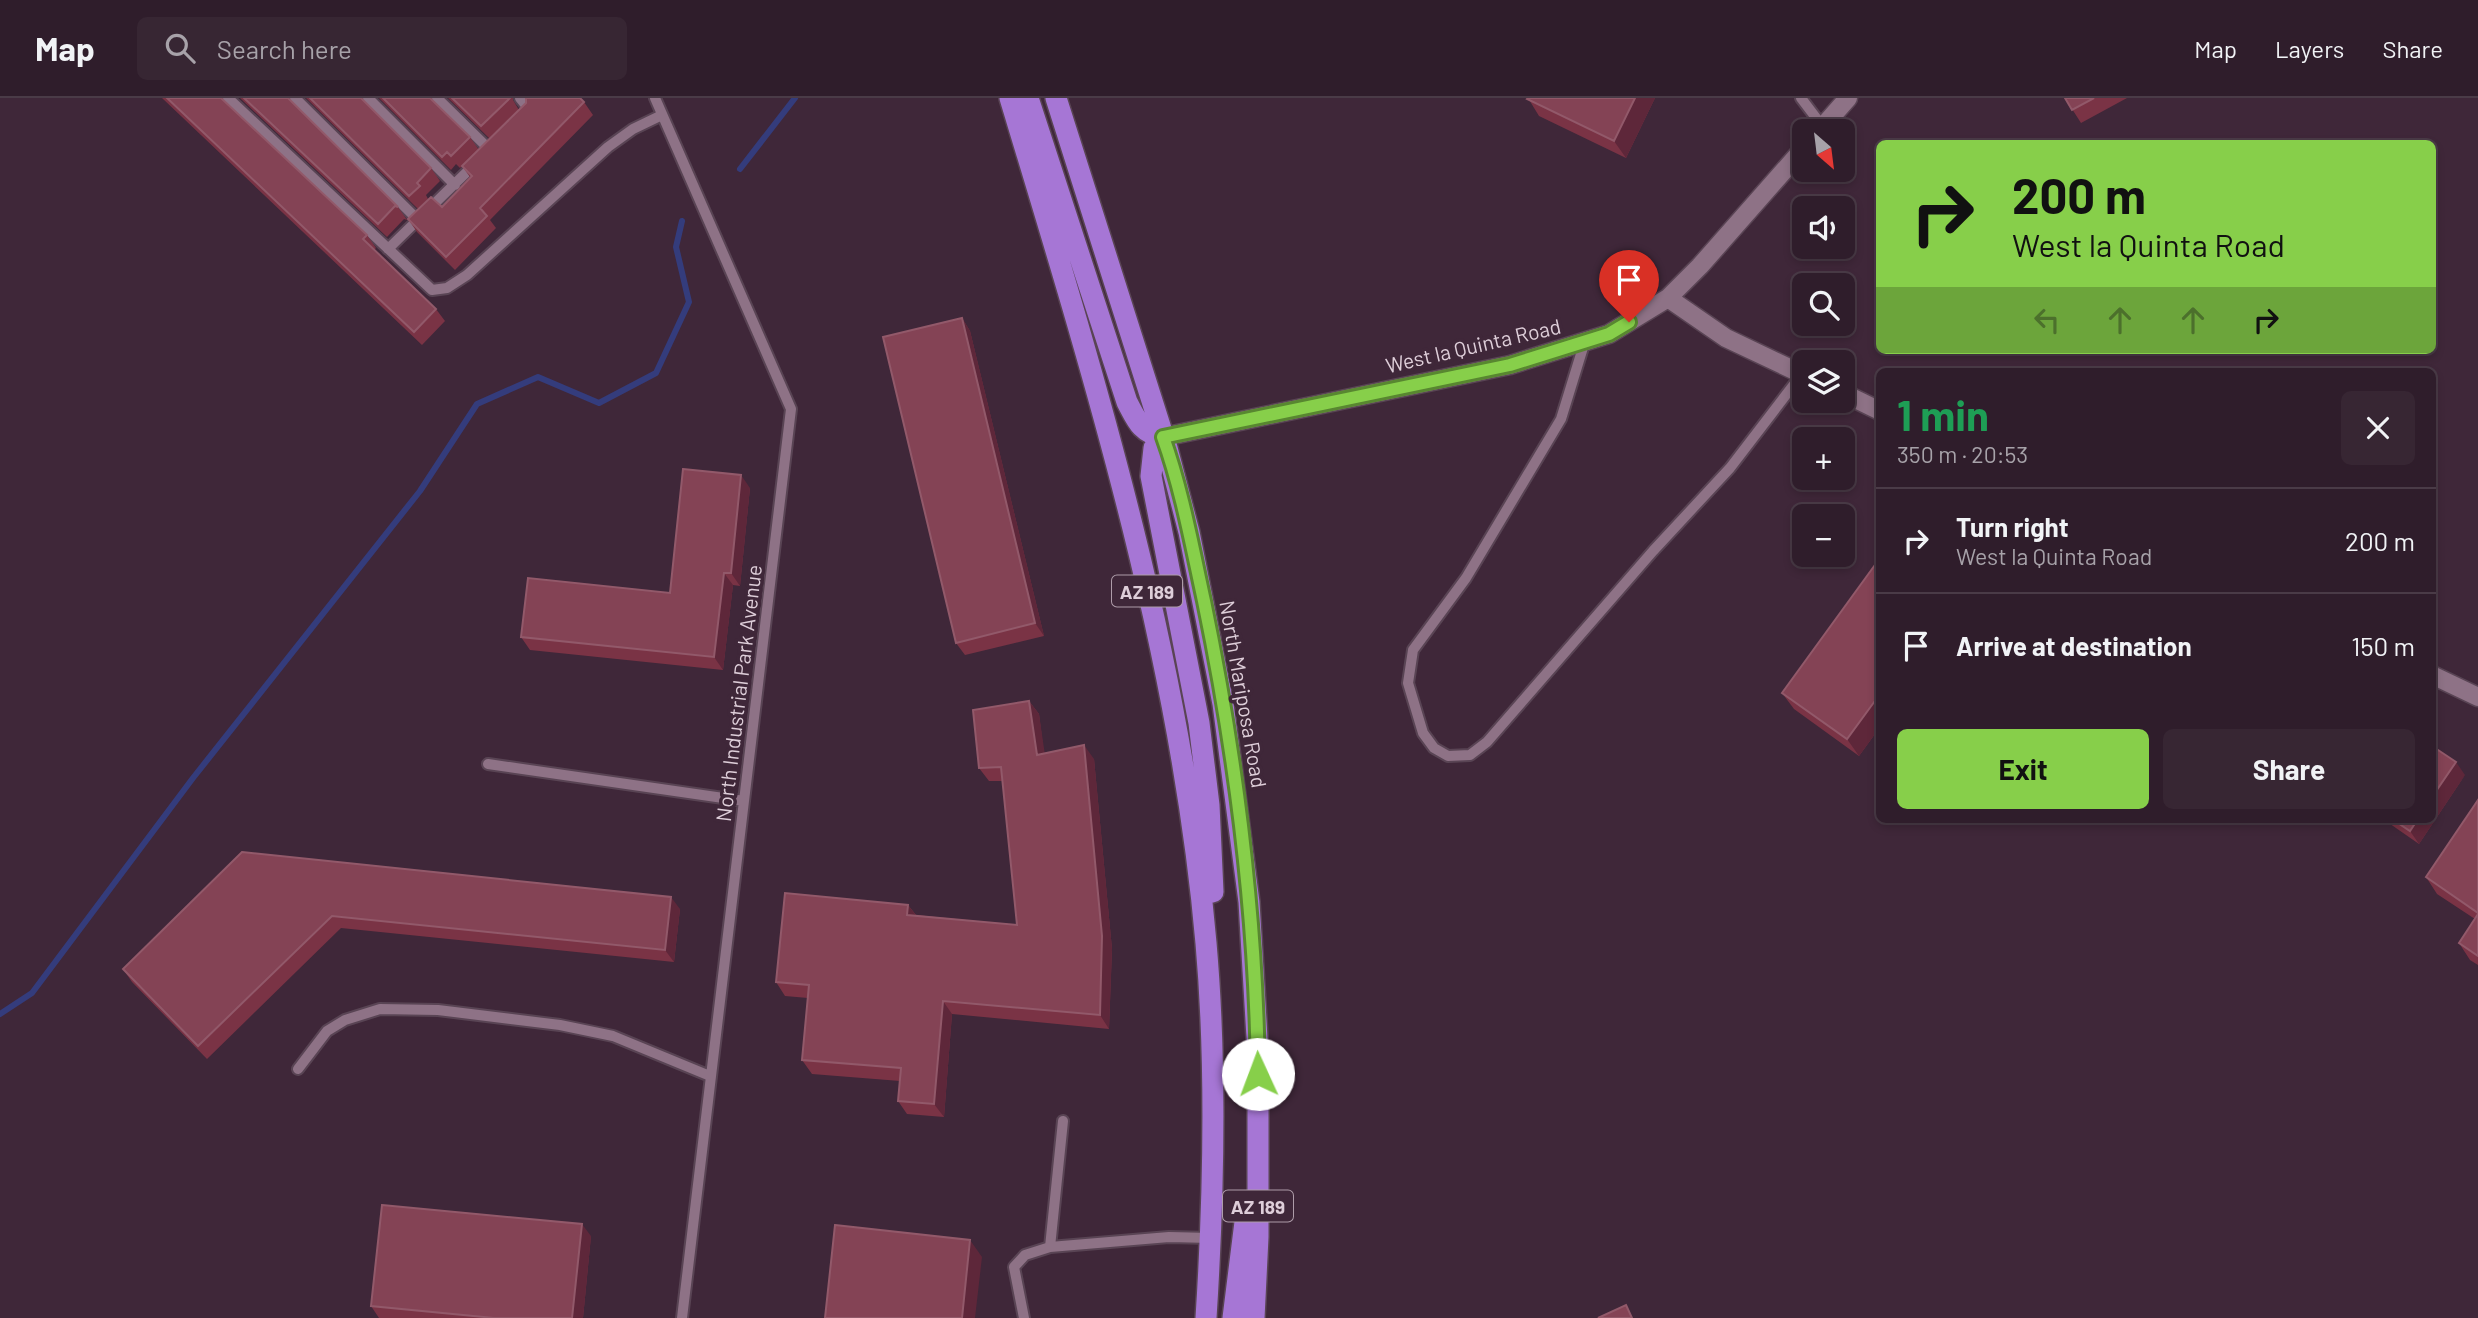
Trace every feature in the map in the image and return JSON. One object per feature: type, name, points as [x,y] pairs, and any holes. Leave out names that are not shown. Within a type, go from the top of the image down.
[{"type":"highway","name":"AZ 189","points":[[1010,98],[1088,362],[1134,532],[1169,693],[1195,851],[1206,944],[1212,1097],[1211,1238],[1206,1318]]},
{"type":"highway","points":[[1028,98],[1126,402],[1142,428],[1152,435],[1163,437],[1154,448],[1151,476],[1199,723],[1209,805],[1215,971],[1212,1097]]},
{"type":"highway","name":"North Mariposa Road","points":[[1056,98],[1163,437],[1189,533],[1210,633],[1235,788],[1249,902],[1259,1094],[1258,1237],[1254,1318]]},
{"type":"highway","points":[[1233,1318],[1259,1094]]},
{"type":"street","points":[[1829,119],[1847,98]]},
{"type":"street","name":"West la Quinta Road","points":[[1163,437],[1510,365],[1609,334],[1668,298],[1700,266],[1792,162]]},
{"type":"street","points":[[1668,298],[1726,338],[1792,369]]},
{"type":"street","points":[[1855,399],[1876,409]]},
{"type":"street","points":[[2436,677],[2478,697]]},
{"type":"lane","points":[[228,98],[432,290],[447,288],[467,275],[608,147],[632,130],[662,115]]},
{"type":"lane","points":[[295,98],[418,220]]},
{"type":"lane","points":[[368,98],[455,185]]},
{"type":"lane","points":[[388,249],[494,146],[437,98]]},
{"type":"lane","points":[[515,126],[529,109],[520,98]]},
{"type":"lane","name":"North Industrial Park Avenue","points":[[655,98],[791,408],[682,1318]]},
{"type":"lane","points":[[1801,98],[1815,119]]},
{"type":"lane","points":[[1585,341],[1561,419],[1466,578],[1413,650],[1408,683],[1423,733],[1434,748],[1448,756],[1470,755],[1487,742],[1653,551],[1730,468],[1792,388]]},
{"type":"lane","points":[[488,764],[744,801]]},
{"type":"lane","points":[[298,1069],[327,1031],[345,1020],[380,1009],[438,1010],[613,1036],[710,1076]]},
{"type":"lane","points":[[1050,1247],[1063,1121]]},
{"type":"lane","points":[[1024,1318],[1014,1267],[1025,1255],[1050,1247],[1169,1237],[1211,1238]]},
{"type":"building","points":[[167,98],[221,98],[367,235],[363,239],[436,309],[414,332]]},
{"type":"building","points":[[244,98],[288,98],[398,207],[395,206],[378,224]]},
{"type":"building","points":[[310,98],[361,98],[431,168],[417,183],[420,186],[409,196]]},
{"type":"building","points":[[383,98],[430,98],[470,137],[451,156],[447,152],[442,157]]},
{"type":"building","points":[[452,98],[510,98],[481,126]]},
{"type":"building","points":[[526,98],[580,98],[584,102],[480,208],[487,216],[446,257],[408,219],[431,197],[442,207],[472,176],[462,166],[526,103]]},
{"type":"building","points":[[1528,98],[1635,98],[1614,141]]},
{"type":"building","points":[[2065,98],[2094,98],[2072,110]]},
{"type":"building","points":[[962,318],[1035,623],[956,643],[883,337]]},
{"type":"building","points":[[683,469],[741,475],[731,573],[724,573],[714,657],[521,637],[528,578],[670,593]]},
{"type":"building","points":[[1876,564],[1876,699],[1847,739],[1782,693]]},
{"type":"building","points":[[1029,701],[1037,755],[1084,745],[1102,936],[1100,1015],[943,1001],[934,1104],[898,1101],[901,1068],[802,1060],[809,985],[776,982],[785,893],[908,905],[907,915],[1017,925],[1001,767],[979,768],[973,710]]},
{"type":"building","points":[[2436,749],[2456,762],[2436,791]]},
{"type":"building","points":[[2478,800],[2478,913],[2426,877]]},
{"type":"building","points":[[2398,823],[2415,823],[2410,831]]},
{"type":"building","points":[[242,852],[671,897],[665,950],[332,916],[198,1046],[123,969]]},
{"type":"building","points":[[2478,914],[2478,956],[2459,943]]},
{"type":"building","points":[[382,1205],[582,1224],[572,1318],[494,1318],[371,1306]]},
{"type":"building","points":[[835,1225],[970,1240],[962,1318],[825,1318]]},
{"type":"building","points":[[1626,1305],[1632,1318],[1598,1318]]},
{"type":"waterway","points":[[740,169],[795,98]]},
{"type":"waterway","points":[[0,1014],[32,993],[193,778],[420,491],[477,404],[538,377],[599,403],[656,373],[689,302],[676,247],[682,221]]},
{"type":"route","points":[[1258,1074],[1249,902],[1223,704],[1195,558],[1163,437],[1510,365],[1609,334],[1629,322]]}]
